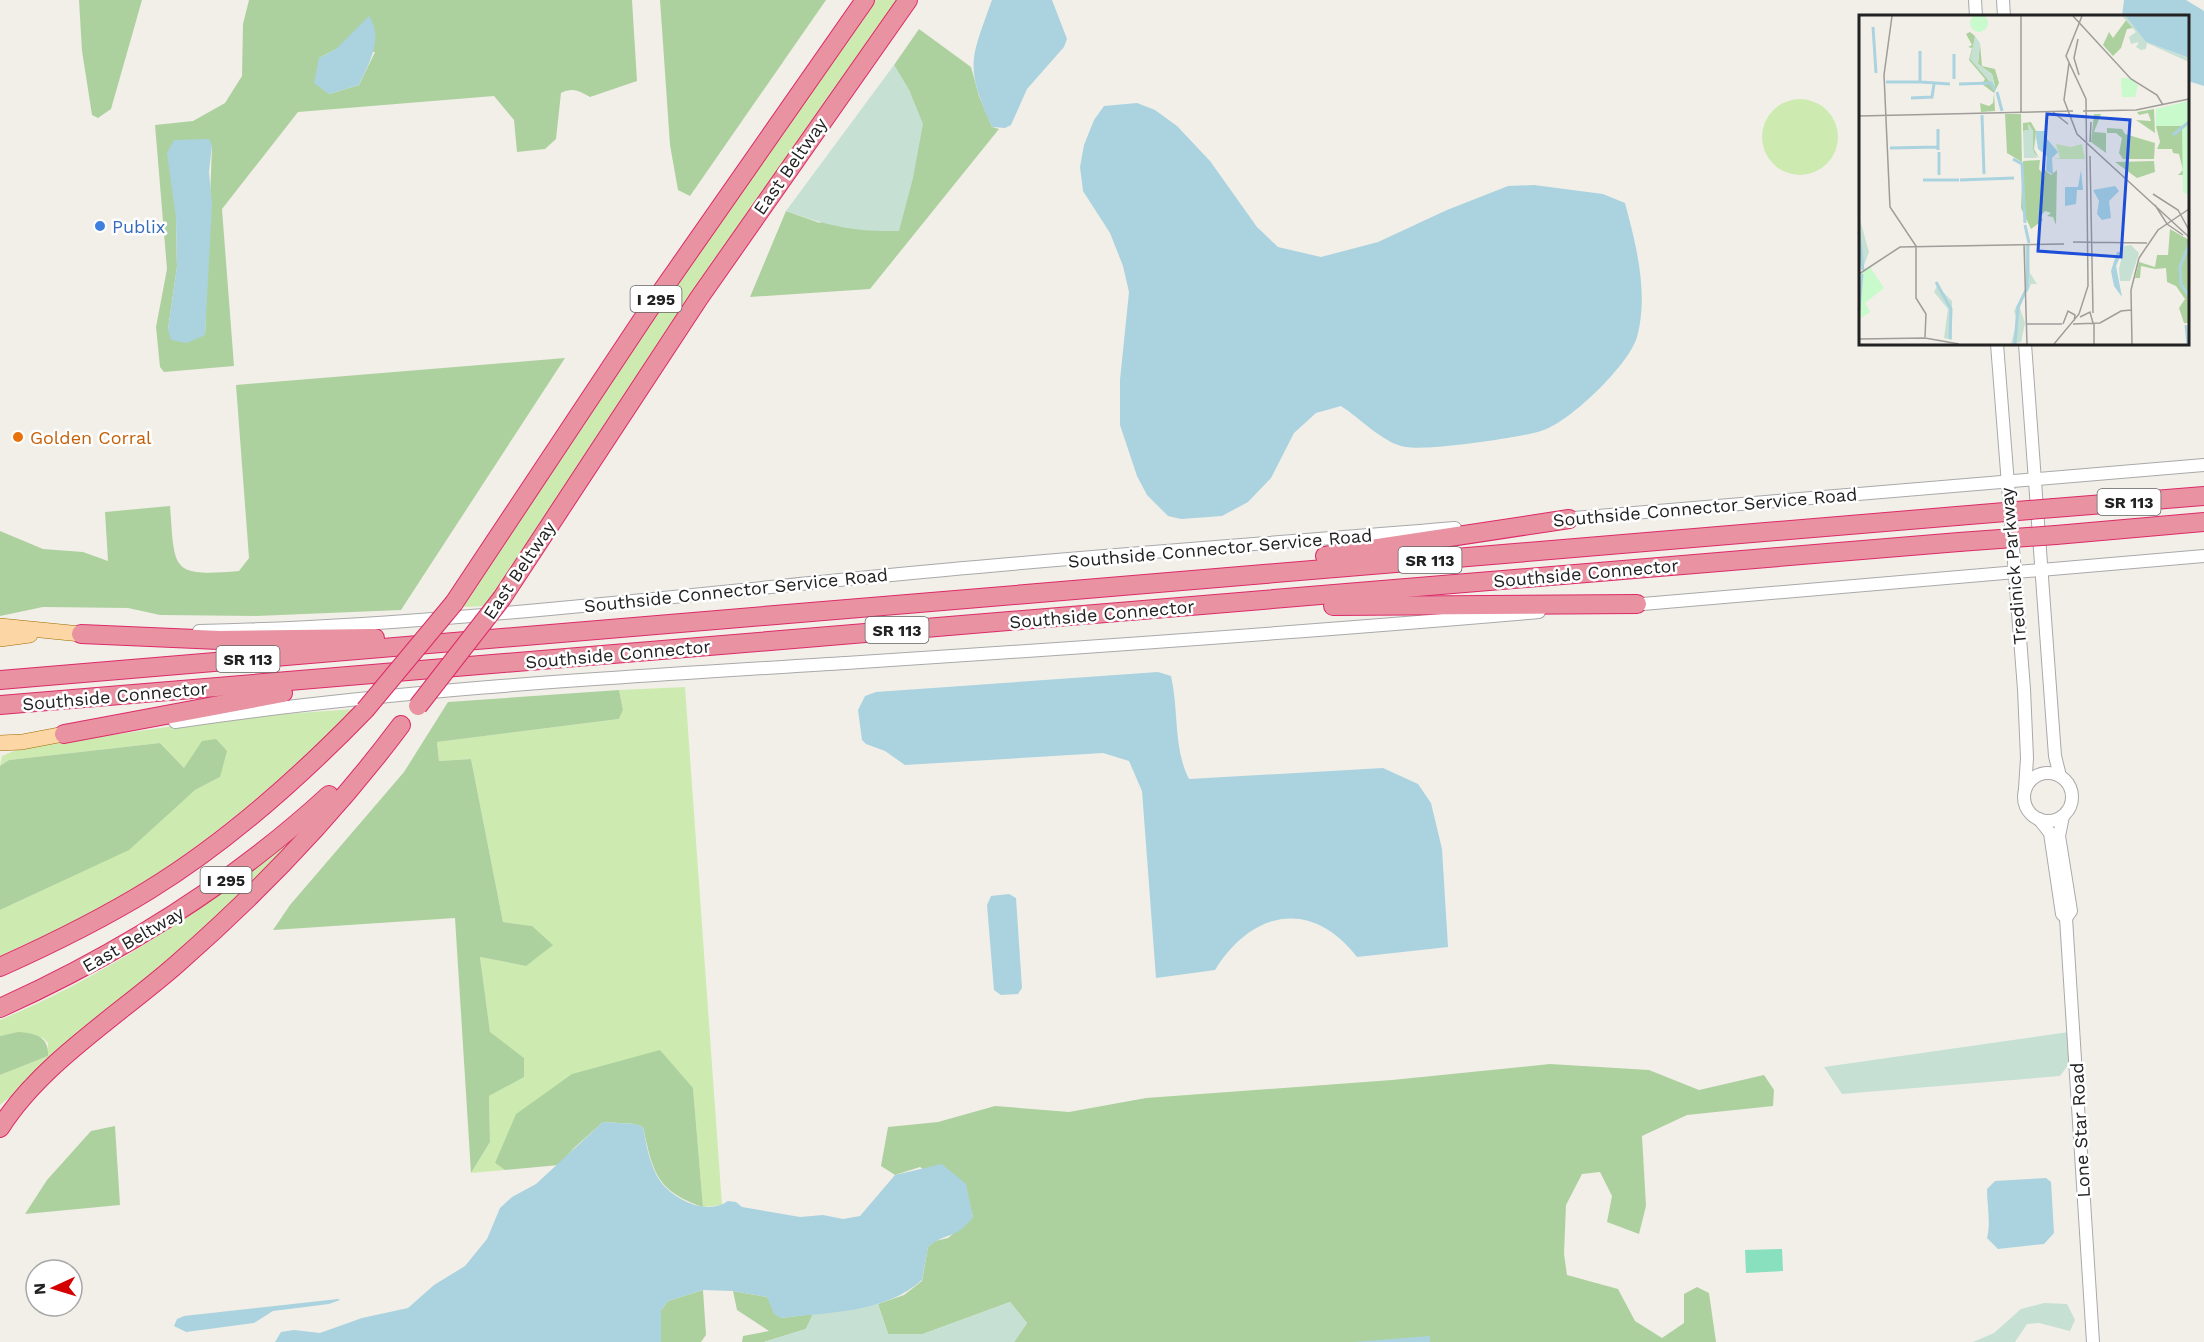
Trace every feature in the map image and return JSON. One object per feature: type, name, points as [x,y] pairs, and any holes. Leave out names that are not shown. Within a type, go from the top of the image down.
[{"type":"highway","name":"East Beltway","points":[[0,967],[45,947],[150,890],[228,835],[316,760],[365,710],[454,603],[650,308],[865,0]]},
{"type":"highway","name":"East Beltway","points":[[0,1008],[103,958],[210,892],[286,834],[401,725],[502,598],[699,298],[908,0]]},
{"type":"highway","name":"Southside Connector","points":[[0,680],[2204,496]]},
{"type":"highway","points":[[904,603],[1196,568],[1347,554],[1569,519]]},
{"type":"highway","name":"Southside Connector","points":[[0,705],[2204,522]]},
{"type":"highway","points":[[1254,602],[1281,606],[1637,604]]},
{"type":"highway","points":[[81,634],[219,640],[496,638]]},
{"type":"highway","points":[[64,734],[307,688],[338,678]]},
{"type":"highway","points":[[0,1110],[35,1084],[218,928],[364,775],[401,725]]},
{"type":"highway","points":[[0,1128],[35,1084]]},
{"type":"main road","points":[[0,626],[51,633],[81,634]]},
{"type":"main road","points":[[0,639],[51,633]]},
{"type":"main road","points":[[0,743],[22,742],[64,734]]},
{"type":"main road","points":[[0,753],[22,742]]},
{"type":"street","points":[[1975,0],[1976,15]]},
{"type":"street","points":[[2003,0],[2004,15]]},
{"type":"street","name":"Tredinick Parkway","points":[[1997,345],[2028,758],[2025,789]]},
{"type":"street","name":"Tredinick Parkway","points":[[2025,345],[2033,480],[2055,756],[2060,776]]},
{"type":"street","name":"Southside Connector Service Road","points":[[81,634],[309,626],[700,595],[882,575],[2204,465]]},
{"type":"street","name":"Southside Connector","points":[[64,734],[128,729],[335,700],[524,684],[1072,649],[2204,556]]},
{"type":"street","points":[[2039,774],[2060,776],[2067,782],[2072,794],[2071,806],[2063,816],[2052,821],[2039,819],[2026,806],[2025,789],[2039,774]]},
{"type":"street","name":"Lone Star Road","points":[[2063,816],[2060,836],[2071,911],[2066,918],[2093,1342]]},
{"type":"street","name":"Lone Star Road","points":[[2039,819],[2050,833],[2062,914],[2066,918]]},
{"type":"green space","points":[[79,0],[142,0],[111,109],[98,118],[92,115],[82,51]]},
{"type":"green space","points":[[249,0],[632,0],[637,81],[590,97],[576,90],[561,93],[556,139],[545,149],[517,152],[514,120],[494,96],[298,112],[222,209],[234,366],[164,372],[160,367],[156,327],[167,269],[155,125],[193,121],[225,103],[242,76],[243,24]],"holes":[[[336,49],[375,52],[359,85],[329,94],[319,58]],[[212,145],[205,335],[168,329],[177,267],[176,218]]]},
{"type":"green space","points":[[660,0],[826,0],[690,196],[678,190],[670,145]]},
{"type":"green space","points":[[872,0],[899,0],[487,606],[461,607],[628,352]]},
{"type":"green space","points":[[919,29],[971,67],[979,96],[992,127],[999,129],[870,289],[750,297],[786,211],[820,223],[910,92],[894,65]]},
{"type":"green space","points":[[894,65],[910,92],[923,124],[913,178],[899,231],[842,227],[786,211]]},
{"type":"green space","points":[[1800,99],[1814,102],[1827,110],[1835,123],[1838,137],[1835,151],[1827,164],[1814,172],[1800,175],[1786,172],[1773,164],[1765,151],[1762,137],[1765,123],[1773,110],[1786,102]]},
{"type":"green space","points":[[565,358],[401,610],[256,616],[160,615],[128,608],[43,607],[0,616],[0,531],[43,549],[83,552],[108,561],[105,512],[170,506],[173,544],[180,565],[188,570],[200,572],[239,571],[249,558],[236,385]]},
{"type":"green space","points":[[685,687],[722,1205],[703,1207],[693,1088],[495,1163],[505,1170],[471,1173],[490,1142],[489,1096],[524,1076],[524,1058],[490,1033],[480,957],[526,966],[532,926],[503,922],[471,759],[439,761],[437,742],[619,719],[623,710],[619,690]]},
{"type":"green space","points":[[619,690],[623,710],[619,719],[437,742],[439,761],[471,759],[503,922],[532,926],[553,945],[526,966],[480,957],[490,1032],[524,1058],[524,1077],[489,1096],[490,1142],[471,1173],[455,918],[273,930],[290,905],[404,772],[448,702]]},
{"type":"green space","points":[[354,709],[267,790],[174,862],[107,905],[0,956],[0,910],[66,879],[165,816],[195,790],[220,777],[184,768],[160,743],[9,760],[0,766],[2,756],[21,748],[230,718]]},
{"type":"green space","points":[[216,739],[227,751],[220,777],[195,790],[129,850],[0,910],[0,766],[9,760],[160,743],[184,768],[202,741]]},
{"type":"green space","points":[[304,830],[272,868],[112,1014],[0,1105],[0,1075],[48,1056],[48,1043],[43,1038],[25,1033],[0,1036],[0,1020],[82,981],[159,936],[232,885]]},
{"type":"green space","points":[[18,1032],[36,1035],[44,1040],[48,1056],[0,1075],[0,1036]]},
{"type":"green space","points":[[2069,1032],[2069,1064],[2060,1076],[1842,1094],[1824,1067]]},
{"type":"green space","points":[[660,1050],[693,1088],[703,1207],[687,1201],[666,1187],[654,1168],[643,1127],[635,1124],[603,1122],[559,1165],[505,1170],[495,1163],[516,1114],[572,1074]]},
{"type":"green space","points":[[1550,1064],[1649,1070],[1699,1090],[1764,1075],[1774,1090],[1773,1106],[1687,1115],[1642,1136],[1646,1206],[1639,1234],[1607,1222],[1612,1196],[1600,1172],[1582,1174],[1566,1205],[1564,1254],[1567,1275],[1618,1289],[1635,1321],[1662,1338],[1684,1323],[1684,1294],[1697,1287],[1709,1293],[1716,1342],[1014,1342],[1027,1323],[1010,1302],[923,1334],[888,1334],[878,1304],[904,1295],[922,1281],[928,1247],[935,1241],[948,1238],[973,1217],[969,1202],[920,1167],[895,1175],[881,1166],[888,1127],[938,1122],[995,1106],[1069,1112],[1146,1098],[1392,1080]]},
{"type":"green space","points":[[115,1126],[120,1205],[25,1214],[47,1180],[91,1131]]},
{"type":"green space","points":[[1782,1249],[1783,1271],[1746,1273],[1745,1250]]},
{"type":"green space","points":[[703,1290],[706,1335],[701,1342],[661,1342],[661,1310],[668,1301]]},
{"type":"green space","points":[[733,1291],[767,1297],[781,1318],[813,1314],[806,1329],[764,1342],[742,1342],[743,1336],[769,1331],[737,1310]]},
{"type":"green space","points":[[1010,1302],[1027,1323],[1014,1342],[764,1342],[806,1329],[813,1314],[878,1304],[888,1334],[923,1334]]},
{"type":"green space","points":[[2044,1303],[2067,1304],[2075,1320],[2070,1331],[2039,1323],[2027,1324],[2015,1342],[1973,1342],[1994,1333],[2021,1309]]},
{"type":"water","points":[[992,0],[1052,0],[1067,39],[1064,47],[1027,89],[1011,125],[1005,128],[992,127],[983,107],[974,76],[975,51]]},
{"type":"water","points":[[2124,0],[2186,0],[2204,11],[2204,86],[2189,81],[2189,15],[2122,15]]},
{"type":"water","points":[[369,16],[375,33],[375,42],[371,60],[359,85],[329,94],[314,83],[319,58],[336,49]]},
{"type":"water","points":[[1137,103],[1155,110],[1177,126],[1210,161],[1257,227],[1278,247],[1321,257],[1378,242],[1447,210],[1508,186],[1534,185],[1603,194],[1625,203],[1640,269],[1642,304],[1637,337],[1632,349],[1610,377],[1582,405],[1553,426],[1529,434],[1452,446],[1406,447],[1381,436],[1341,406],[1316,413],[1294,433],[1271,478],[1248,502],[1222,516],[1181,519],[1168,516],[1147,495],[1137,476],[1120,425],[1120,380],[1129,292],[1123,266],[1110,233],[1083,191],[1080,167],[1084,145],[1094,120],[1104,106]]},
{"type":"water","points":[[209,139],[212,145],[209,172],[212,204],[205,335],[187,343],[171,340],[168,329],[177,267],[176,218],[167,153],[174,140]]},
{"type":"water","points":[[1158,672],[1171,676],[1178,742],[1189,779],[1383,768],[1418,784],[1431,803],[1442,849],[1448,947],[1357,957],[1339,938],[1321,926],[1302,919],[1283,919],[1264,924],[1246,934],[1215,970],[1156,978],[1142,791],[1129,761],[1103,753],[905,765],[885,751],[866,744],[862,740],[858,710],[865,696],[876,692]]},
{"type":"water","points":[[1009,894],[1016,898],[1022,988],[1018,994],[1001,995],[994,990],[987,905],[991,896]]},
{"type":"water","points":[[603,1122],[635,1124],[643,1127],[648,1152],[657,1176],[679,1198],[699,1206],[709,1207],[728,1201],[736,1202],[742,1207],[800,1217],[823,1215],[843,1219],[860,1216],[895,1175],[942,1164],[966,1184],[973,1217],[956,1233],[928,1247],[922,1280],[908,1291],[891,1299],[856,1309],[781,1318],[774,1314],[767,1297],[733,1291],[703,1290],[668,1301],[661,1310],[661,1342],[275,1342],[281,1332],[294,1330],[320,1333],[362,1318],[408,1308],[434,1285],[465,1266],[487,1239],[500,1208],[512,1197],[536,1184]]},
{"type":"water","points":[[2046,1178],[2051,1182],[2054,1233],[2044,1244],[1998,1249],[1987,1238],[1989,1220],[1987,1189],[1995,1181]]},
{"type":"water","points":[[340,1300],[329,1304],[273,1311],[254,1323],[186,1332],[174,1326],[177,1319],[184,1316]]},
{"type":"water","points":[[1430,1336],[1430,1342],[1352,1342]]},
{"type":"place","name":"Publix","points":[[100,226]]},
{"type":"place","name":"Golden Corral","points":[[18,437]]}]
